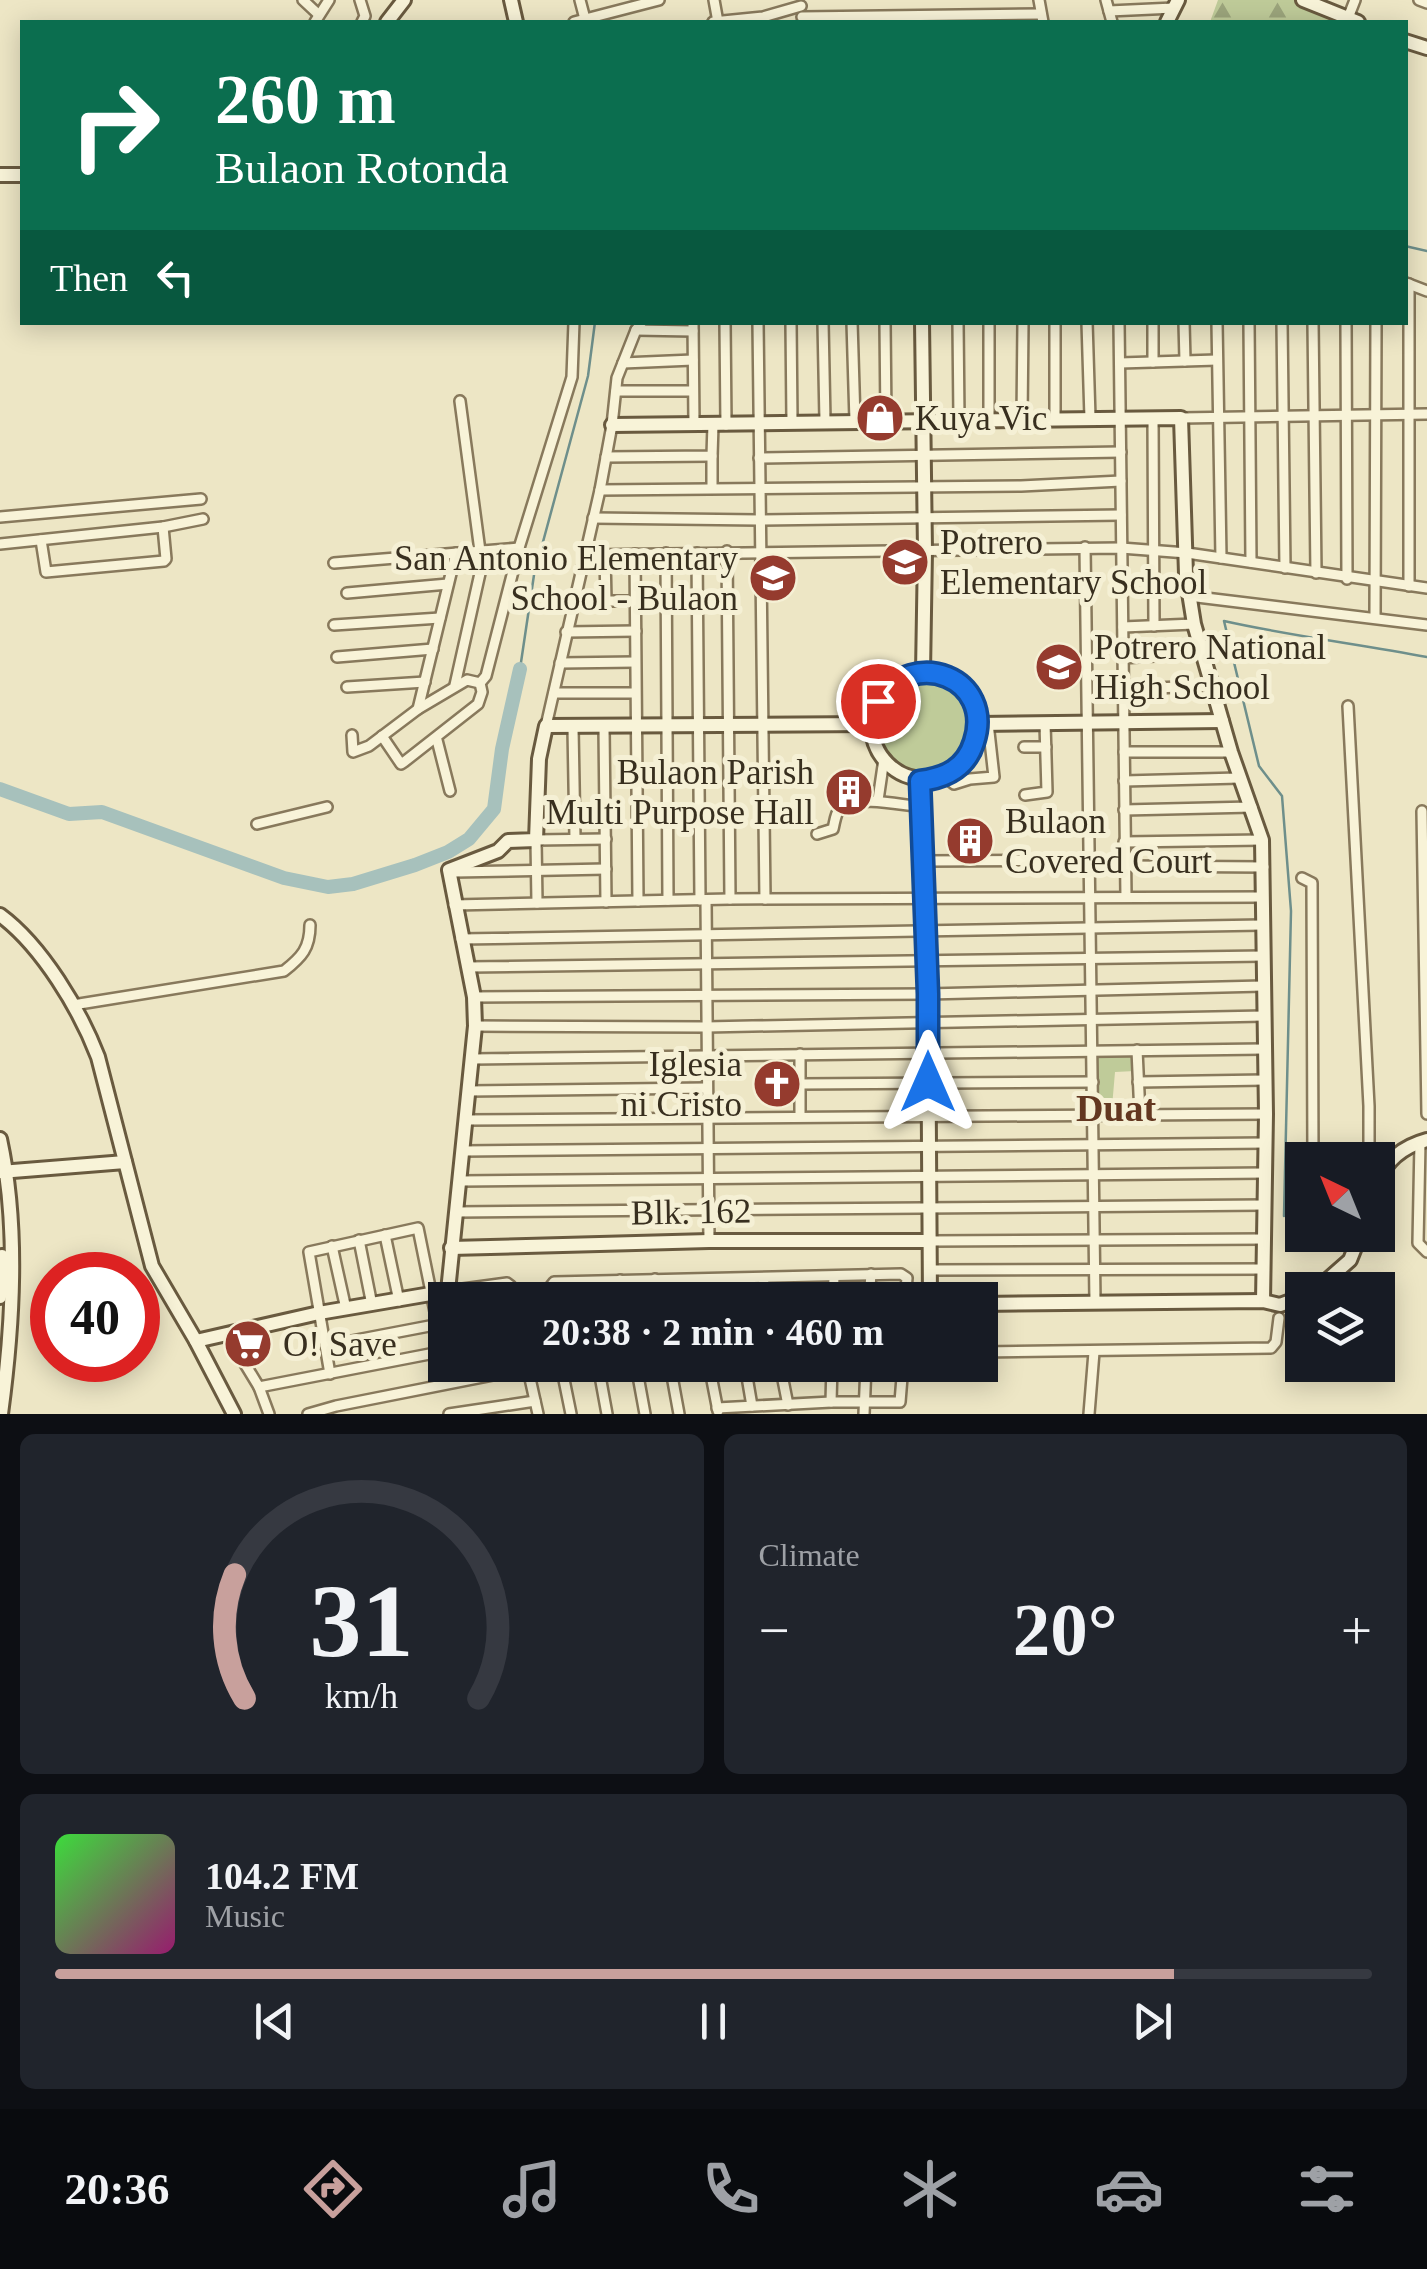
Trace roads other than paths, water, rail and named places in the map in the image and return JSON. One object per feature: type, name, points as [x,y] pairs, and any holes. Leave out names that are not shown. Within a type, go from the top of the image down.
[{"type":"street","points":[[303,0],[316,18],[329,0]]},
{"type":"street","points":[[389,20],[404,0]]},
{"type":"street","points":[[580,0],[586,19]]},
{"type":"street","points":[[582,20],[659,0]]},
{"type":"street","points":[[873,0],[873,15]]},
{"type":"street","points":[[906,0],[914,17]]},
{"type":"street","points":[[942,0],[942,15]]},
{"type":"street","points":[[978,0],[978,14]]},
{"type":"street","points":[[1010,0],[1010,15]]},
{"type":"street","points":[[732,20],[801,11],[1042,18],[1039,0]]},
{"type":"street","points":[[1106,0],[1111,17],[1176,4]]},
{"type":"street","points":[[1303,0],[1353,20],[1355,0]]},
{"type":"street","points":[[1418,0],[1427,2]]},
{"type":"street","points":[[382,736],[401,764],[462,720],[482,698],[480,683],[488,672],[520,548],[572,377],[574,325]]},
{"type":"street","points":[[712,488],[725,325]]},
{"type":"street","points":[[758,325],[765,899]]},
{"type":"street","points":[[791,325],[792,422]]},
{"type":"street","points":[[823,325],[825,422]]},
{"type":"street","points":[[852,325],[855,421]]},
{"type":"street","points":[[885,325],[886,421]]},
{"type":"street","points":[[922,325],[923,672]]},
{"type":"street","points":[[958,325],[959,420]]},
{"type":"street","points":[[989,325],[989,420]]},
{"type":"street","points":[[1022,325],[1022,419]]},
{"type":"street","points":[[1055,325],[1055,419]]},
{"type":"street","points":[[1087,325],[1090,418]]},
{"type":"street","points":[[1120,325],[1126,897]]},
{"type":"street","points":[[1153,325],[1154,362]]},
{"type":"street","points":[[1184,325],[1185,361]]},
{"type":"street","points":[[1217,325],[1221,558]]},
{"type":"street","points":[[1249,325],[1251,562]]},
{"type":"street","points":[[1282,325],[1285,568]]},
{"type":"street","points":[[1313,325],[1316,573]]},
{"type":"street","points":[[1346,325],[1347,578]]},
{"type":"street","points":[[1375,617],[1376,325]]},
{"type":"street","points":[[1408,325],[1409,586]]},
{"type":"street","points":[[538,903],[538,758],[600,490],[616,391],[623,362],[639,326],[692,327],[694,424]]},
{"type":"street","points":[[623,362],[693,360]]},
{"type":"street","points":[[1120,362],[1217,360]]},
{"type":"street","points":[[616,391],[694,391]]},
{"type":"street","points":[[455,686],[482,551],[460,401]]},
{"type":"street","points":[[612,425],[1427,414]]},
{"type":"street","points":[[1153,418],[1154,626]]},
{"type":"street","points":[[1181,418],[1189,596],[1194,624],[1239,778],[1262,840],[1266,1114],[1263,1302]]},
{"type":"street","points":[[758,458],[1121,452]]},
{"type":"street","points":[[606,457],[712,456]]},
{"type":"street","points":[[600,490],[1121,481]]},
{"type":"street","points":[[0,516],[201,499]]},
{"type":"street","points":[[593,518],[1122,515]]},
{"type":"street","points":[[0,544],[163,527],[203,519]]},
{"type":"street","points":[[42,540],[46,572],[164,561],[163,527]]},
{"type":"street","points":[[334,563],[520,548]]},
{"type":"street","points":[[1085,548],[1095,1302]]},
{"type":"street","points":[[585,555],[1121,548],[1187,553],[1427,588]]},
{"type":"street","points":[[727,551],[730,899]]},
{"type":"street","points":[[418,709],[456,553]]},
{"type":"street","points":[[666,553],[668,900]]},
{"type":"street","points":[[697,553],[709,1241]]},
{"type":"street","points":[[635,554],[638,901]]},
{"type":"street","points":[[605,556],[606,601]]},
{"type":"street","points":[[347,594],[448,584]]},
{"type":"street","points":[[1189,596],[1427,625]]},
{"type":"street","points":[[574,601],[634,601]]},
{"type":"street","points":[[334,626],[440,618]]},
{"type":"street","points":[[1123,627],[1194,624]]},
{"type":"street","points":[[566,632],[636,631]]},
{"type":"street","points":[[336,657],[433,649]]},
{"type":"street","points":[[1123,658],[1201,653]]},
{"type":"street","points":[[560,663],[636,662]]},
{"type":"street","points":[[944,776],[954,784],[994,778],[984,724],[973,700],[960,684],[945,675],[923,672],[900,678],[883,693],[872,724],[877,752],[903,775],[920,781],[944,776],[965,761],[984,724]]},
{"type":"street","points":[[352,735],[354,752],[455,686],[467,680],[480,683]]},
{"type":"street","points":[[346,688],[425,682]]},
{"type":"street","points":[[1124,689],[1211,686]]},
{"type":"street","points":[[554,693],[636,693]]},
{"type":"street","points":[[1348,706],[1369,1142]]},
{"type":"street","points":[[462,720],[465,732]]},
{"type":"street","points":[[984,724],[1222,721]]},
{"type":"street","points":[[1025,795],[1047,792],[1045,723]]},
{"type":"street","points":[[546,726],[872,724]]},
{"type":"street","points":[[573,728],[575,838]]},
{"type":"street","points":[[604,728],[606,902]]},
{"type":"street","points":[[437,740],[450,792]]},
{"type":"street","points":[[1024,747],[1046,747]]},
{"type":"street","points":[[1124,752],[1231,752]]},
{"type":"street","points":[[878,800],[884,759]]},
{"type":"street","points":[[1124,781],[1239,778]]},
{"type":"street","points":[[920,781],[928,994],[930,1282]]},
{"type":"street","points":[[817,834],[833,829],[837,812],[844,806],[878,800],[922,807]]},
{"type":"street","points":[[257,824],[327,807]]},
{"type":"street","points":[[1124,810],[1252,807]]},
{"type":"street","points":[[1422,812],[1427,1114]]},
{"type":"street","points":[[449,872],[498,851],[508,840],[606,839]]},
{"type":"street","points":[[1124,842],[1262,840]]},
{"type":"street","points":[[925,861],[1089,860]]},
{"type":"street","points":[[1125,866],[1264,867]]},
{"type":"street","points":[[449,872],[606,869]]},
{"type":"street","points":[[449,872],[474,997],[475,1026],[449,1282]]},
{"type":"street","points":[[1302,878],[1312,883],[1313,1142]]},
{"type":"street","points":[[454,905],[730,899],[1262,898]]},
{"type":"street","points":[[0,915],[26,939],[86,1026],[98,1057],[152,1266],[234,1414]]},
{"type":"street","points":[[73,1005],[284,971],[310,943],[310,925]]},
{"type":"street","points":[[462,939],[1262,925]]},
{"type":"street","points":[[468,967],[1264,956]]},
{"type":"street","points":[[474,997],[928,994],[1263,986]]},
{"type":"street","points":[[475,1026],[706,1027],[1264,1016]]},
{"type":"street","points":[[473,1059],[1264,1049]]},
{"type":"street","points":[[1138,1050],[1140,1115]]},
{"type":"street","points":[[800,1054],[800,1115]]},
{"type":"street","points":[[1138,1082],[1265,1080]]},
{"type":"street","points":[[800,1084],[1093,1082]]},
{"type":"street","points":[[468,1092],[707,1088]]},
{"type":"street","points":[[466,1120],[1266,1114]]},
{"type":"street","points":[[0,1139],[11,1260],[1,1414]]},
{"type":"street","points":[[1395,1158],[1424,1141],[1418,1242],[1427,1252]]},
{"type":"street","points":[[464,1151],[1266,1143]]},
{"type":"street","points":[[3,1172],[125,1162]]},
{"type":"street","points":[[460,1181],[1265,1174]]},
{"type":"street","points":[[0,1198],[0,1297]]},
{"type":"street","points":[[456,1212],[1264,1205]]},
{"type":"street","points":[[330,1374],[308,1256],[312,1250],[430,1226]]},
{"type":"street","points":[[418,1228],[428,1283]]},
{"type":"street","points":[[386,1236],[399,1300]]},
{"type":"street","points":[[359,1240],[372,1304]]},
{"type":"street","points":[[932,1242],[1264,1240]]},
{"type":"street","name":"Blk. 162","points":[[451,1248],[709,1241],[932,1242]]},
{"type":"street","points":[[332,1246],[346,1309]]},
{"type":"street","points":[[1336,1272],[1353,1252]]},
{"type":"street","points":[[930,1270],[1264,1268]]},
{"type":"street","points":[[870,1282],[871,1274]]},
{"type":"street","points":[[583,1282],[871,1274],[904,1276],[904,1282]]},
{"type":"street","points":[[834,1277],[834,1282]]},
{"type":"street","points":[[763,1278],[764,1282]]},
{"type":"street","points":[[196,1341],[319,1313],[428,1294]]},
{"type":"street","points":[[998,1304],[1285,1302]]},
{"type":"street","points":[[998,1352],[1271,1348],[1276,1342],[1279,1318]]},
{"type":"street","points":[[324,1346],[428,1326]]},
{"type":"street","points":[[228,1336],[259,1388],[268,1414]]},
{"type":"street","points":[[1089,1414],[1094,1352]]},
{"type":"street","points":[[259,1388],[428,1354]]},
{"type":"street","points":[[308,1414],[460,1382]]},
{"type":"street","points":[[531,1382],[538,1414]]},
{"type":"street","points":[[565,1382],[571,1414]]},
{"type":"street","points":[[601,1382],[607,1414]]},
{"type":"street","points":[[639,1382],[644,1414]]},
{"type":"street","points":[[673,1382],[679,1414]]},
{"type":"street","points":[[712,1382],[718,1411],[831,1402],[864,1408],[900,1402],[901,1382]]},
{"type":"street","points":[[748,1382],[752,1406]]},
{"type":"street","points":[[783,1382],[788,1404]]},
{"type":"street","points":[[831,1402],[832,1382]]},
{"type":"street","points":[[864,1408],[865,1382]]},
{"type":"street","points":[[449,1414],[535,1401]]},
{"type":"waterway","points":[[1408,247],[1427,251]]},
{"type":"waterway","points":[[520,669],[534,575],[588,376],[595,325]]},
{"type":"waterway","points":[[1284,1216],[1291,911],[1282,796],[1259,766],[1224,621],[1427,657]]},
{"type":"waterway","points":[[0,789],[69,814],[102,812],[284,878],[328,887],[353,884],[448,852],[469,839],[494,809],[502,749],[520,669]]},
{"type":"place","name":"Kuya Vic","points":[[880,418]]},
{"type":"place","name":"Potrero Elementary School","points":[[905,562]]},
{"type":"place","name":"San Antonio Elementary School - Bulaon","points":[[773,578]]},
{"type":"place","name":"Potrero National High School","points":[[1059,667]]},
{"type":"place","name":"Bulaon Parish Multi Purpose Hall","points":[[849,792]]},
{"type":"place","name":"Bulaon Covered Court","points":[[970,841]]},
{"type":"place","name":"Iglesia ni Cristo","points":[[777,1084]]},
{"type":"place","name":"O! Save","points":[[248,1344]]},
{"type":"district","name":"Duat","points":[[1116,1108]]}]
